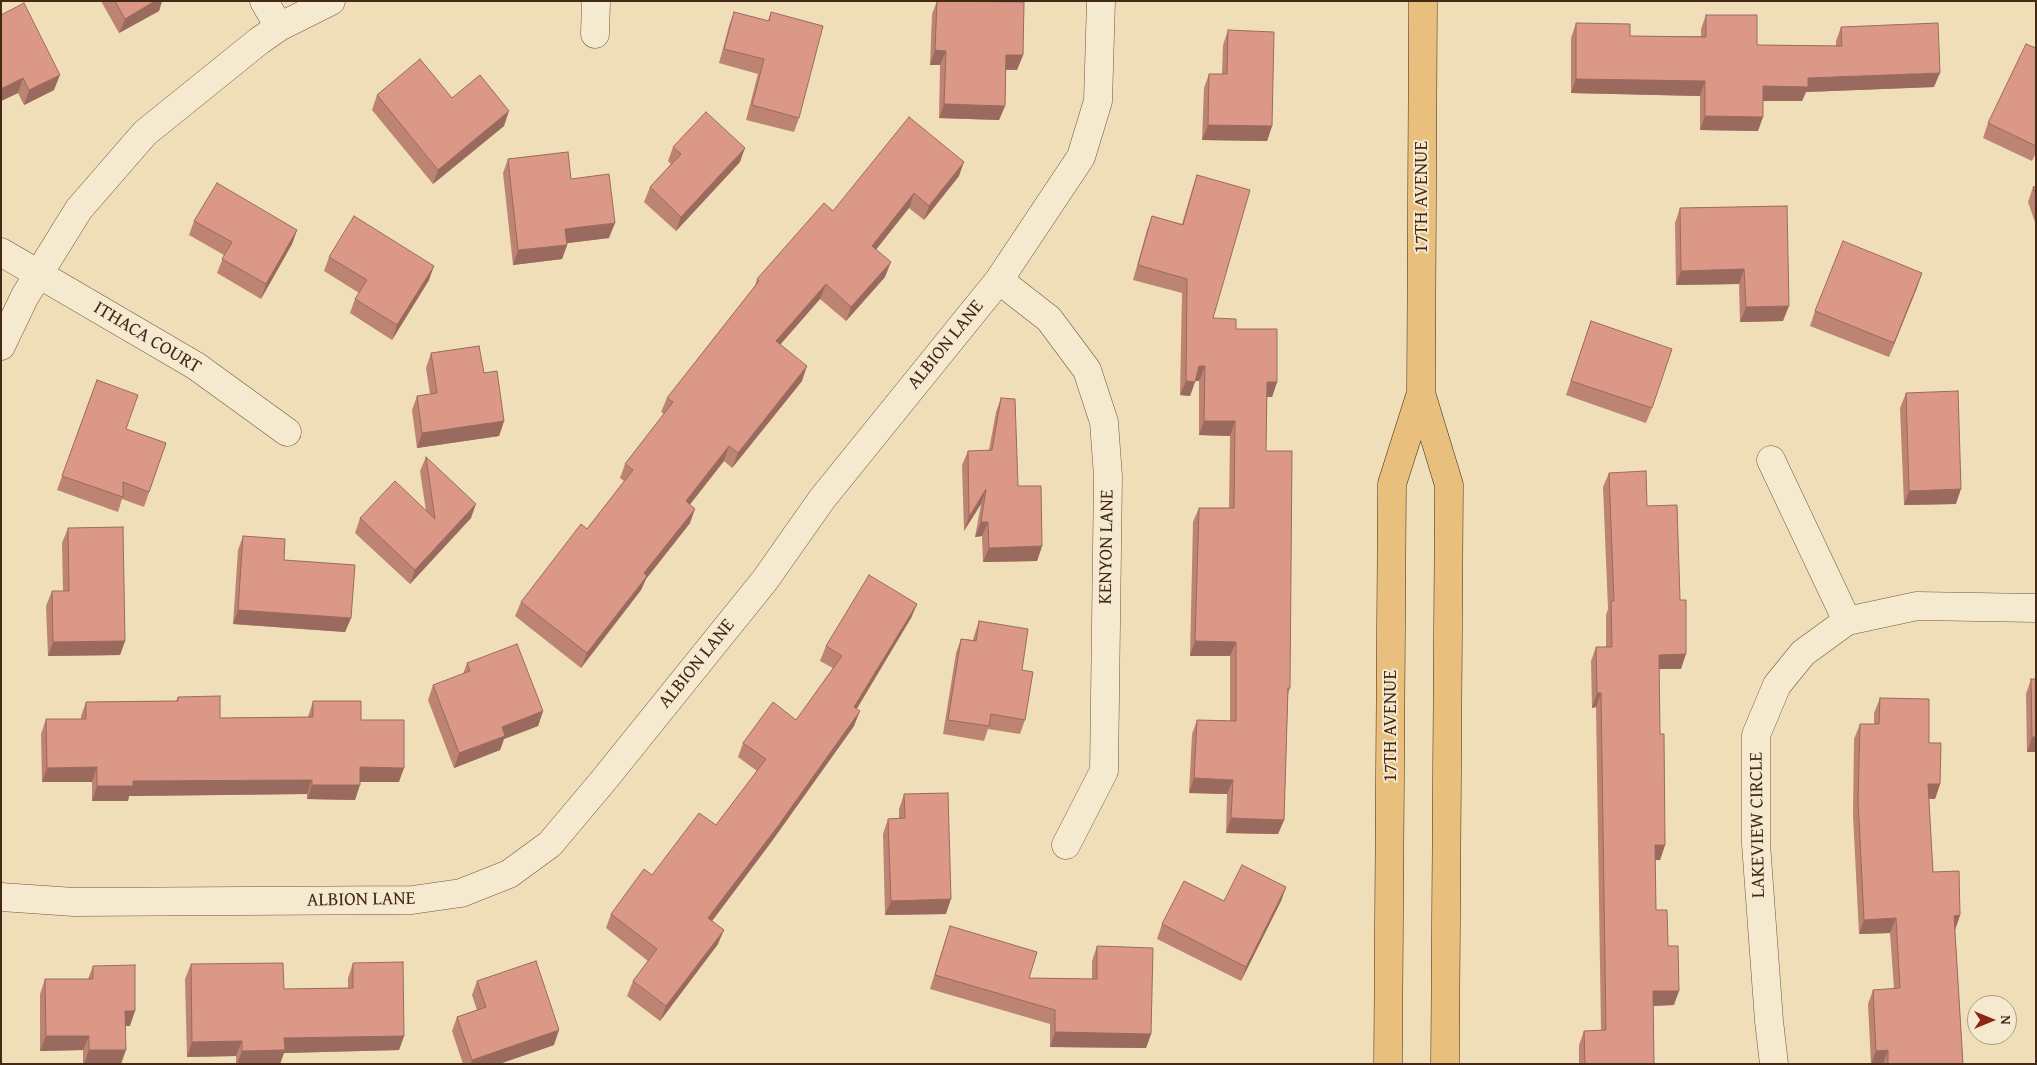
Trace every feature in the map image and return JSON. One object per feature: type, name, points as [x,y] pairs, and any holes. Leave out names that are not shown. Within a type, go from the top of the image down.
[{"type":"main road","name":"17TH AVENUE","points":[[1423,1],[1421,393],[1449,485],[1445,1064]]},
{"type":"main road","name":"17TH AVENUE","points":[[1388,1064],[1392,484],[1421,393]]},
{"type":"street","points":[[264,1],[279,27]]},
{"type":"street","points":[[1,346],[39,273],[79,209],[145,133],[279,27],[331,1]]},
{"type":"street","points":[[595,34],[596,1]]},
{"type":"street","name":"ALBION LANE","points":[[1,897],[74,902],[412,900],[461,893],[509,874],[550,844],[603,782],[764,580],[822,499],[999,280],[1081,157],[1098,101],[1101,1]]},
{"type":"street","name":"ITHACA COURT","points":[[1,252],[196,366],[287,432]]},
{"type":"street","name":"KENYON LANE","points":[[999,280],[1049,319],[1082,363],[1087,370],[1104,422],[1108,476],[1104,771],[1066,845]]},
{"type":"street","points":[[1771,460],[1847,622]]},
{"type":"street","name":"LAKEVIEW CIRCLE","points":[[1774,1064],[1769,1022],[1756,844],[1756,735],[1777,685],[1803,653],[1847,622],[1918,606],[2036,608]]},
{"type":"building","points":[[115,1],[155,1],[125,19]]},
{"type":"building","points":[[937,1],[1024,2],[1023,55],[1006,55],[1005,106],[944,104],[946,51],[935,50]]},
{"type":"building","points":[[24,3],[60,75],[29,90],[23,78],[1,89],[1,15]]},
{"type":"building","points":[[734,12],[769,21],[771,12],[823,26],[799,118],[752,105],[764,59],[724,49]]},
{"type":"building","points":[[1706,15],[1757,15],[1757,45],[1842,46],[1841,27],[1938,23],[1940,73],[1808,78],[1808,87],[1763,86],[1763,117],[1705,116],[1705,81],[1576,79],[1576,23],[1630,24],[1630,36],[1706,37]]},
{"type":"building","points":[[1228,30],[1274,32],[1272,126],[1208,125],[1209,74],[1227,74]]},
{"type":"building","points":[[2026,44],[2036,48],[2036,146],[1988,123]]},
{"type":"building","points":[[420,59],[452,98],[480,75],[509,111],[438,170],[377,95]]},
{"type":"building","points":[[706,112],[745,148],[681,217],[650,187],[681,154],[673,147]]},
{"type":"building","points":[[909,117],[964,162],[929,206],[914,193],[872,246],[891,262],[851,307],[826,284],[776,341],[807,366],[738,453],[729,446],[686,501],[695,509],[644,573],[647,576],[587,653],[521,602],[581,524],[587,529],[633,470],[625,464],[673,402],[667,398],[759,281],[757,279],[824,203],[833,211]]},
{"type":"building","points":[[568,152],[571,179],[609,174],[615,223],[565,229],[567,245],[518,250],[508,159]]},
{"type":"building","points":[[1197,175],[1250,190],[1213,318],[1236,319],[1236,329],[1277,329],[1277,382],[1267,382],[1266,451],[1292,451],[1290,688],[1288,688],[1284,820],[1231,818],[1233,780],[1194,778],[1197,720],[1236,721],[1236,642],[1195,641],[1199,508],[1234,508],[1235,421],[1204,421],[1205,366],[1199,366],[1195,382],[1186,381],[1187,279],[1138,265],[1152,216],[1183,225]]},
{"type":"building","points":[[217,183],[297,230],[266,284],[222,259],[232,242],[194,221]]},
{"type":"building","points":[[1787,206],[1789,306],[1746,307],[1744,269],[1681,271],[1680,208]]},
{"type":"building","points":[[354,216],[434,266],[397,325],[355,299],[367,280],[329,257]]},
{"type":"building","points":[[1843,241],[1922,273],[1894,343],[1815,311]]},
{"type":"building","points":[[1591,321],[1672,349],[1652,408],[1571,381]]},
{"type":"building","points":[[479,346],[484,373],[497,371],[504,421],[422,433],[417,396],[437,393],[431,353]]},
{"type":"building","points":[[97,380],[138,395],[126,429],[166,443],[149,492],[123,482],[123,497],[62,476]]},
{"type":"building","points":[[1958,391],[1961,489],[1909,491],[1906,393]]},
{"type":"building","points":[[1001,398],[1015,399],[1018,486],[1041,486],[1042,546],[989,548],[988,522],[981,522],[986,489],[969,517],[968,451],[992,450]]},
{"type":"building","points":[[426,457],[476,504],[415,570],[360,518],[395,481],[435,519]]},
{"type":"building","points":[[1646,471],[1647,506],[1677,505],[1680,600],[1686,600],[1686,654],[1659,655],[1660,734],[1664,734],[1665,845],[1655,845],[1656,910],[1667,910],[1668,946],[1678,946],[1679,991],[1653,991],[1654,1064],[1585,1064],[1584,1031],[1606,1030],[1601,693],[1597,693],[1596,647],[1612,647],[1611,601],[1614,601],[1609,473]]},
{"type":"building","points":[[123,527],[125,641],[53,642],[52,591],[69,591],[68,528]]},
{"type":"building","points":[[243,536],[285,539],[284,560],[355,565],[351,618],[238,610]]},
{"type":"building","points":[[869,575],[917,604],[854,707],[860,711],[778,826],[708,918],[724,930],[666,1006],[633,981],[657,949],[611,914],[644,869],[652,875],[699,813],[716,825],[766,759],[743,743],[773,702],[796,720],[842,656],[826,646]]},
{"type":"building","points":[[979,621],[1028,629],[1022,670],[1033,672],[1025,720],[991,714],[989,726],[948,720],[961,639],[976,641]]},
{"type":"building","points":[[517,644],[543,711],[502,727],[505,736],[459,753],[433,685],[470,671],[467,663]]},
{"type":"building","points":[[2031,679],[2036,679],[2036,737],[2032,737]]},
{"type":"building","points":[[220,696],[220,718],[313,717],[313,701],[361,701],[361,720],[404,720],[404,768],[360,767],[360,785],[312,785],[312,780],[133,781],[133,786],[97,786],[97,767],[47,768],[46,719],[86,719],[86,702],[178,701],[178,697]]},
{"type":"building","points":[[1880,698],[1929,699],[1929,743],[1941,743],[1940,784],[1928,784],[1933,872],[1959,871],[1960,915],[1954,916],[1963,1064],[1888,1064],[1888,1050],[1876,1051],[1873,990],[1900,988],[1896,918],[1864,920],[1858,800],[1860,724],[1879,724]]},
{"type":"building","points":[[948,793],[951,899],[891,901],[888,819],[905,818],[904,794]]},
{"type":"building","points":[[1242,865],[1286,887],[1246,967],[1162,924],[1184,881],[1224,901]]},
{"type":"building","points":[[950,926],[1037,952],[1029,978],[1097,979],[1097,946],[1153,948],[1151,1034],[1055,1032],[1055,1010],[935,975]]},
{"type":"building","points":[[536,961],[559,1030],[472,1060],[457,1017],[486,1007],[477,981]]},
{"type":"building","points":[[403,962],[404,1036],[284,1038],[285,1050],[242,1051],[242,1041],[192,1042],[191,964],[283,963],[284,989],[353,988],[353,963]]},
{"type":"building","points":[[135,965],[135,1011],[125,1011],[126,1050],[89,1050],[89,1036],[46,1036],[45,979],[93,979],[93,966]]}]
